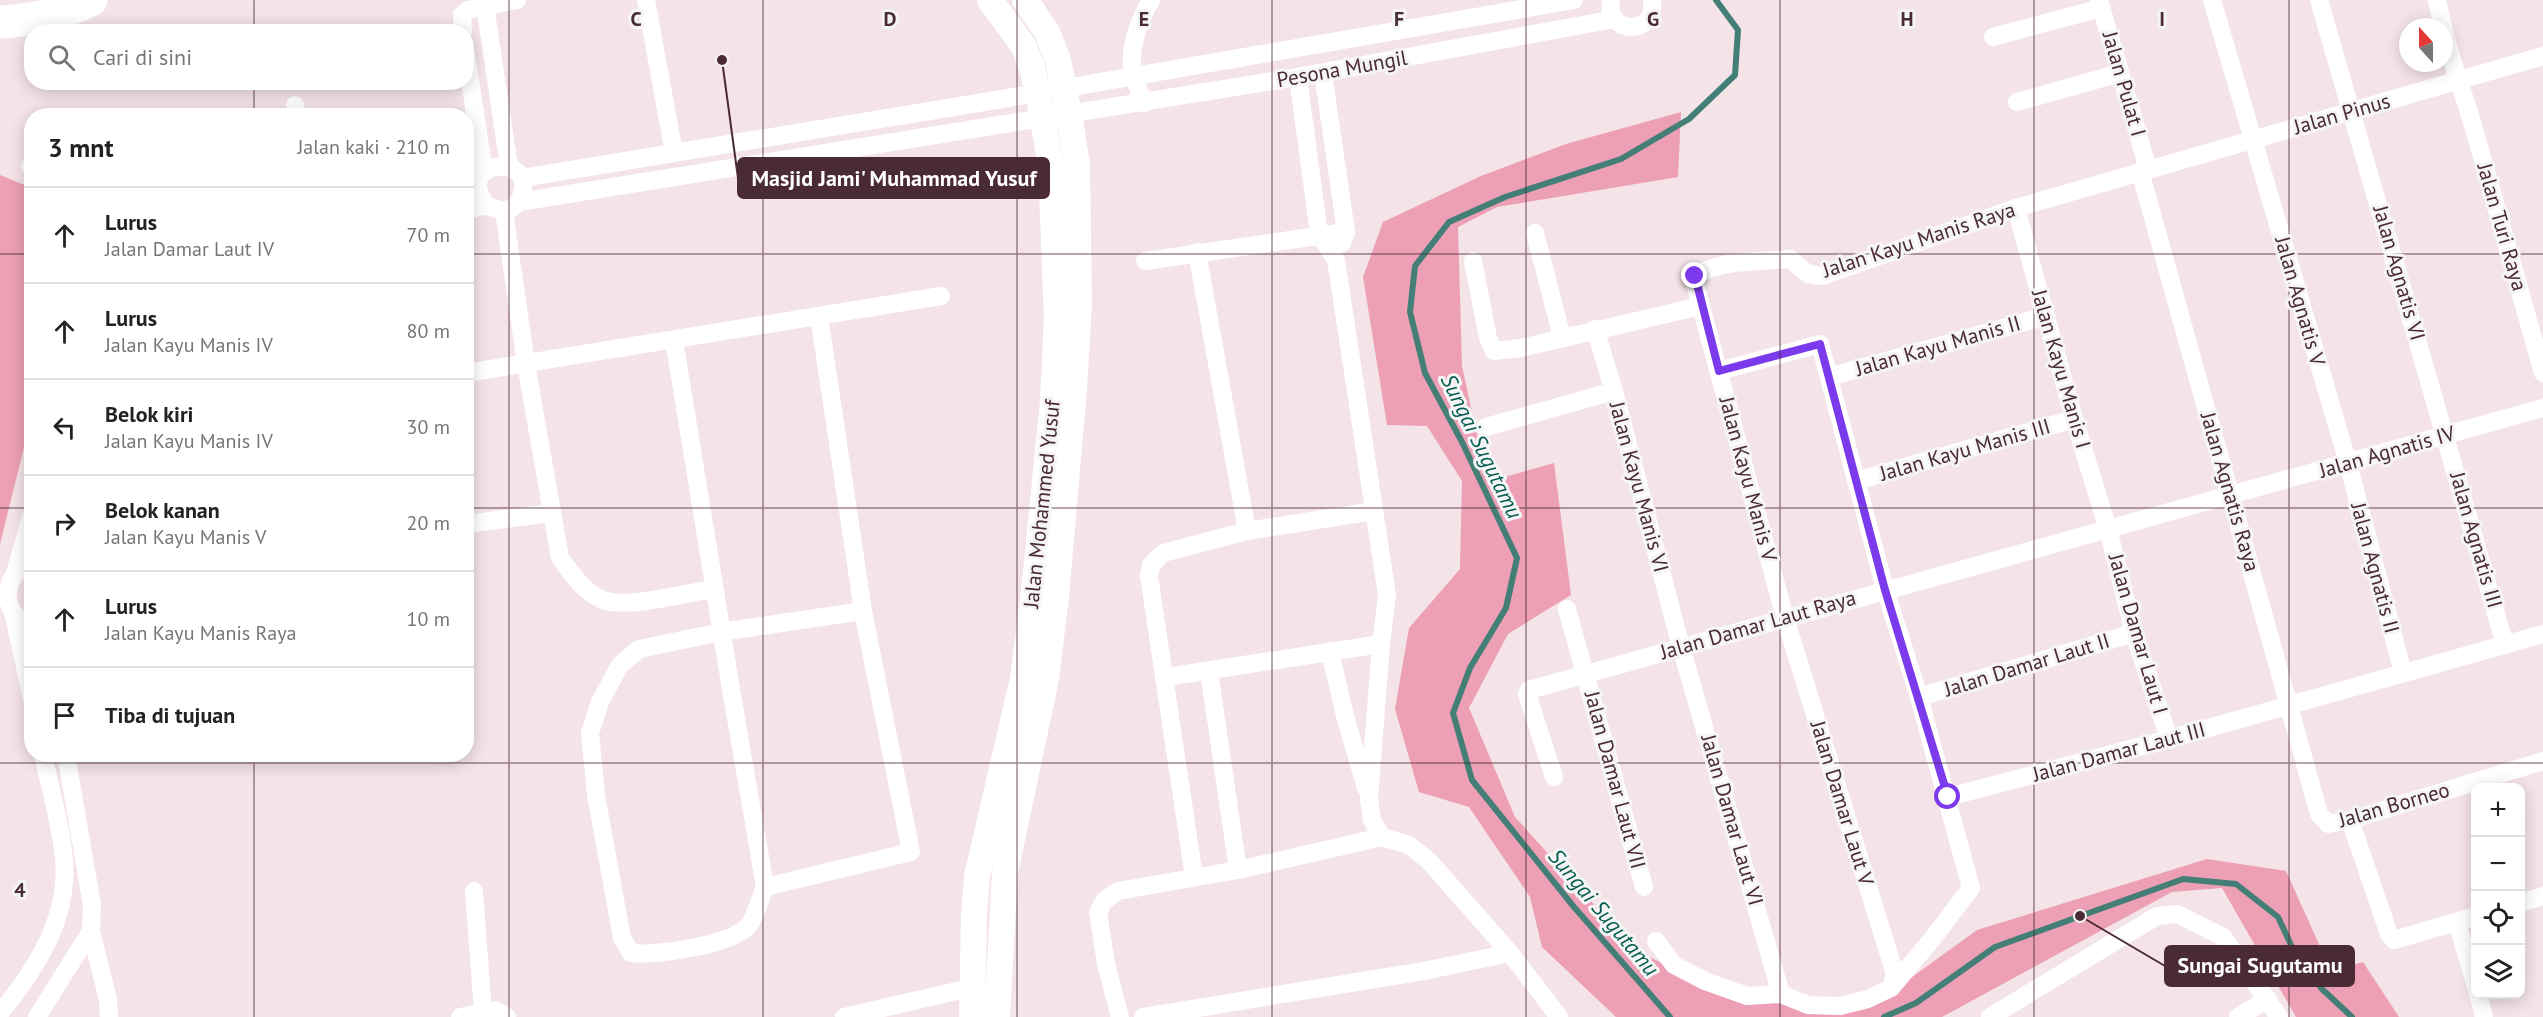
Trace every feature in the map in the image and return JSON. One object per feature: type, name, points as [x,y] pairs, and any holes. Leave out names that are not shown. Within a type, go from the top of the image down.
[{"type":"highway","points":[[0,22],[37,20],[69,12],[91,0]]},
{"type":"main road","name":"Jalan Mohammed Yusuf","points":[[972,1017],[977,876],[1023,679],[1053,401],[1057,318],[1051,168],[1032,93],[1032,67],[1024,47],[990,0]]},
{"type":"main road","name":"Jalan Mohammed Yusuf","points":[[997,1017],[1005,873],[1046,679],[1056,597],[1075,380],[1079,304],[1077,165],[1069,114],[1058,60],[1047,32],[1025,0]]},
{"type":"street","points":[[462,24],[465,12],[474,7],[517,0]]},
{"type":"street","points":[[646,0],[674,153]]},
{"type":"street","points":[[1144,102],[1133,75],[1134,47],[1139,20],[1151,0]]},
{"type":"street","name":"Pesona Mungil","points":[[515,172],[674,153],[1574,0]]},
{"type":"street","points":[[1611,0],[1610,10],[1615,20]]},
{"type":"street","name":"Pesona Mungil","points":[[474,209],[1323,73],[1615,20],[1626,27],[1640,25],[1650,16],[1652,0]]},
{"type":"street","name":"Jalan Agnatis V","points":[[2212,0],[2348,463]]},
{"type":"street","name":"Jalan Agnatis VI","points":[[2319,0],[2446,435]]},
{"type":"street","name":"Jalan Turi Raya","points":[[2437,0],[2441,18]]},
{"type":"street","points":[[1993,37],[2100,4]]},
{"type":"street","name":"Jalan Pulat I","points":[[2100,4],[2144,170]]},
{"type":"street","points":[[485,6],[515,172],[524,190],[503,206]]},
{"type":"street","name":"Jalan Pinus","points":[[2144,170],[2543,56]]},
{"type":"street","name":"Jalan Turi Raya","points":[[2453,62],[2536,321],[2543,374]]},
{"type":"street","points":[[1323,73],[1346,232],[1336,260]]},
{"type":"street","points":[[2017,102],[2120,73]]},
{"type":"street","points":[[1298,77],[1319,234],[1336,260],[1387,595],[1369,799]]},
{"type":"street","points":[[469,90],[470,108]]},
{"type":"street","points":[[901,116],[905,140]]},
{"type":"street","points":[[474,155],[479,196],[503,206]]},
{"type":"street","points":[[476,180],[496,165],[515,172]]},
{"type":"street","name":"Jalan Kayu Manis Raya","points":[[1701,306],[1695,276],[1706,269],[1790,259],[1808,274],[1822,276],[2016,208],[2144,170]]},
{"type":"street","name":"Jalan Agnatis Raya","points":[[2144,170],[2319,814]]},
{"type":"street","points":[[503,206],[526,364],[560,558],[576,580],[602,600],[623,604],[713,589]]},
{"type":"street","name":"Jalan Kayu Manis I","points":[[2016,208],[2074,419],[2108,529]]},
{"type":"street","points":[[1145,261],[1319,234],[1346,232]]},
{"type":"street","points":[[1535,233],[1562,338]]},
{"type":"street","points":[[1197,252],[1247,531]]},
{"type":"street","points":[[1473,261],[1488,338],[1494,351],[1521,348],[1701,306]]},
{"type":"street","points":[[474,372],[941,296]]},
{"type":"street","name":"Jalan Kayu Manis V","points":[[1701,306],[1785,618]]},
{"type":"street","points":[[765,887],[911,852],[863,611],[819,316]]},
{"type":"street","name":"Jalan Kayu Manis II","points":[[1829,377],[2046,316]]},
{"type":"street","name":"Jalan Kayu Manis VI","points":[[1595,329],[1614,391],[1681,647]]},
{"type":"street","points":[[674,340],[713,589],[721,632],[765,887],[749,925],[735,936],[693,947],[646,955],[631,953],[622,938],[596,795],[590,733],[600,702],[620,665],[639,649],[721,632],[863,611]]},
{"type":"street","points":[[1656,941],[1674,965],[1705,981],[1747,996],[1781,994],[1808,1005],[1840,1006],[1868,999],[1891,988],[1971,888],[1948,797],[1885,590],[1820,344],[1719,371]]},
{"type":"street","points":[[1486,427],[1614,391]]},
{"type":"street","name":"Jalan Agnatis IV","points":[[2231,496],[2543,408]]},
{"type":"street","name":"Jalan Kayu Manis III","points":[[1856,481],[2074,419]]},
{"type":"street","name":"Jalan Agnatis III","points":[[2446,435],[2505,645]]},
{"type":"street","name":"Jalan Agnatis II","points":[[2348,463],[2403,673]]},
{"type":"street","name":"Jalan Damar Laut Raya","points":[[1554,777],[1527,694],[1529,690],[2231,496]]},
{"type":"street","points":[[1194,877],[1166,677],[1149,576],[1152,565],[1163,553],[1247,531],[1374,511]]},
{"type":"street","points":[[474,523],[552,513]]},
{"type":"street","name":"Jalan Damar Laut I","points":[[2108,529],[2134,633],[2169,740]]},
{"type":"street","points":[[23,570],[7,581],[3,592],[13,612],[24,662]]},
{"type":"street","name":"Jalan Damar Laut VII","points":[[1567,609],[1644,887]]},
{"type":"street","name":"Jalan Damar Laut V","points":[[1785,618],[1895,974],[1891,988]]},
{"type":"street","name":"Jalan Damar Laut II","points":[[1919,697],[2134,633]]},
{"type":"street","points":[[2290,704],[2543,634]]},
{"type":"street","points":[[1166,677],[1381,644]]},
{"type":"street","name":"Jalan Damar Laut VI","points":[[1681,647],[1781,994]]},
{"type":"street","points":[[1330,651],[1345,716],[1369,799],[1372,820],[1382,837]]},
{"type":"street","points":[[1209,671],[1238,870]]},
{"type":"street","name":"Jalan Damar Laut III","points":[[1948,797],[2169,740],[2290,704]]},
{"type":"street","name":"Jalan Borneo","points":[[2319,814],[2328,824],[2350,820],[2543,761]]},
{"type":"street","points":[[0,1012],[25,983],[60,915],[64,887],[64,858],[45,762]]},
{"type":"street","points":[[67,762],[92,905],[91,931],[108,1000],[109,1017]]},
{"type":"street","points":[[2350,820],[2389,934],[2394,940],[2471,917]]},
{"type":"street","points":[[1120,1017],[1106,964],[1098,912],[1105,900],[1118,891],[1238,870],[1382,837],[1409,845],[1429,861],[1510,953],[1559,1017]]},
{"type":"street","points":[[474,891],[483,1012]]},
{"type":"street","points":[[2525,902],[2543,897]]},
{"type":"street","points":[[1990,1017],[2157,916],[2177,914],[2223,937],[2279,1017]]},
{"type":"street","points":[[2457,922],[2471,973]]},
{"type":"street","points":[[37,1017],[91,931]]},
{"type":"street","points":[[1143,1017],[1424,971],[1510,953]]},
{"type":"street","points":[[844,1017],[974,987]]},
{"type":"street","points":[[2238,1017],[2268,999]]},
{"type":"street","points":[[2479,999],[2484,1017]]},
{"type":"street","points":[[460,1017],[495,1010],[507,1017]]},
{"type":"shaded area","points":[[1681,112],[1678,177],[1497,207],[1458,227],[1462,366],[1487,482],[1554,463],[1571,595],[1508,634],[1469,708],[1515,817],[1634,949],[1719,992],[1814,1007],[1890,993],[1977,930],[2207,859],[2286,871],[2331,971],[2363,962],[2399,1017],[2296,1017],[2222,888],[2172,892],[1942,1017],[1616,1017],[1542,947],[1530,897],[1469,807],[1419,792],[1395,709],[1409,628],[1460,569],[1462,481],[1427,426],[1387,425],[1363,277],[1383,222],[1481,176],[1566,144]]},
{"type":"shaded area","points":[[0,175],[24,185],[24,447],[0,544]]},
{"type":"waterway","name":"Sungai Sugutamu","points":[[1670,1017],[1574,907],[1472,780],[1453,713],[1470,668],[1506,608],[1517,558],[1462,442],[1425,373],[1410,312],[1415,266],[1449,222],[1505,197],[1621,159],[1689,119],[1735,75],[1738,30],[1716,0]]},
{"type":"waterway","name":"Sungai Sugutamu","points":[[1884,1017],[1916,1003],[1995,947],[2183,879],[2236,884],[2278,917],[2293,949],[2322,989],[2352,1017]]},
{"type":"place","name":"Masjid Jami' Muhammad Yusuf","points":[[722,60]]},
{"type":"place","name":"Sungai Sugutamu","points":[[2080,916]]},
{"type":"route","points":[[1695,276],[1696,288],[1719,371],[1820,344],[1885,590],[1948,797]]}]
